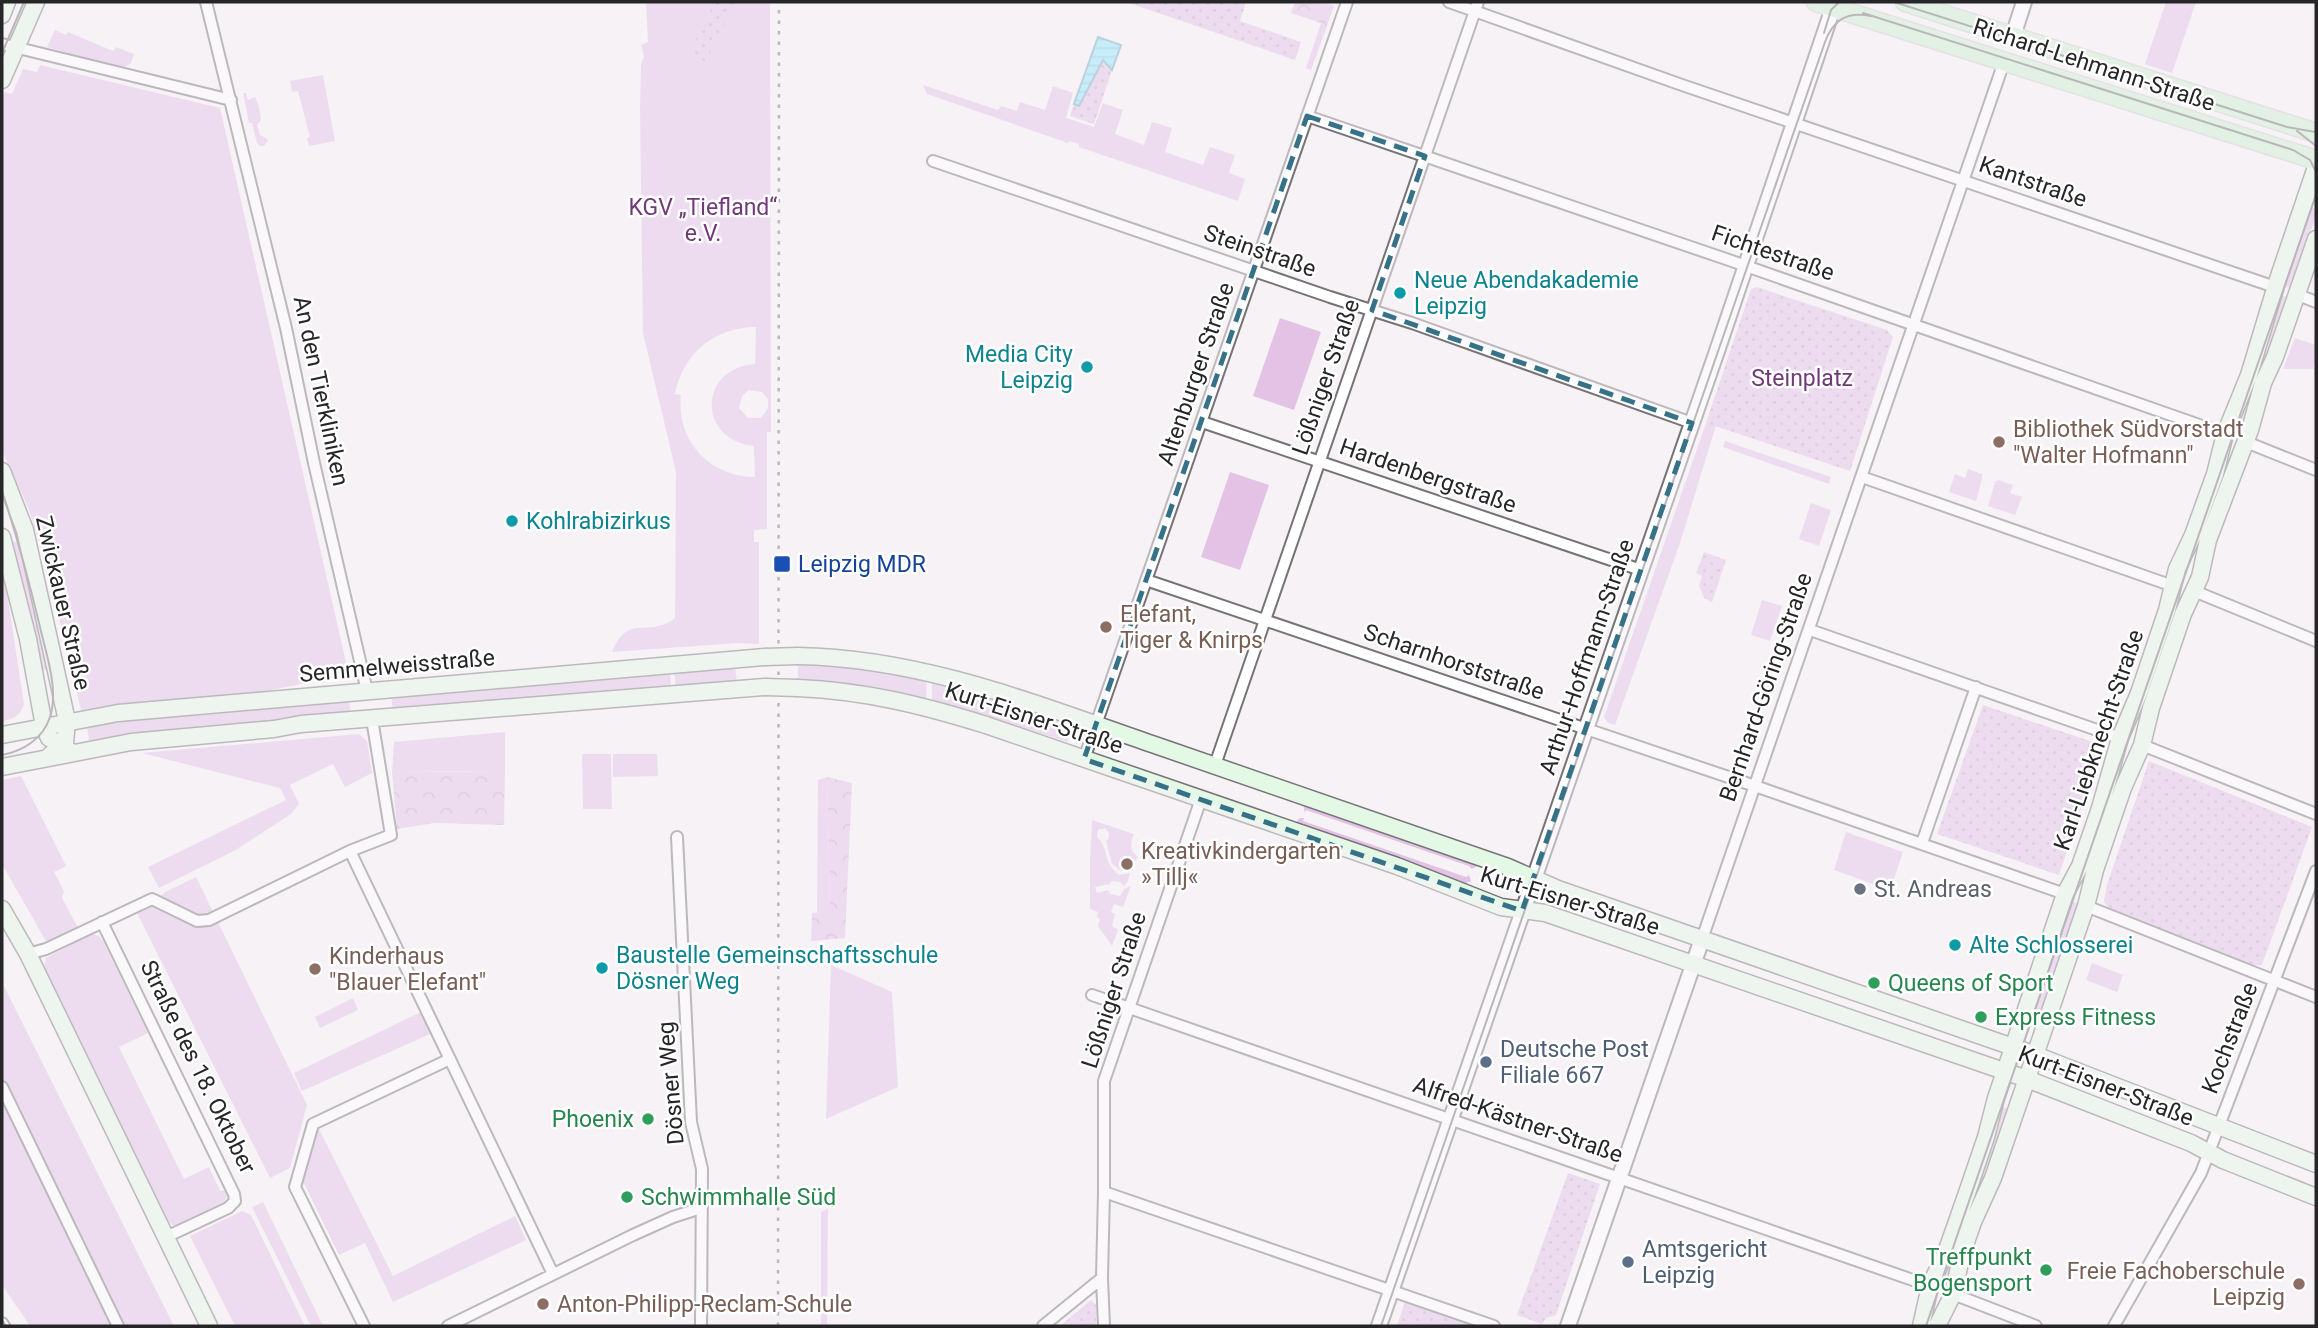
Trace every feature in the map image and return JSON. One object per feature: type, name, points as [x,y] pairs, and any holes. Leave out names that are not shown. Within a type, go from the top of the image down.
[{"type":"main road","points":[[2,15],[8,2]]},
{"type":"main road","points":[[2,80],[9,46],[36,2]]},
{"type":"main road","name":"Richard-Lehmann-Straße","points":[[1905,2],[2316,133]]},
{"type":"main road","name":"Richard-Lehmann-Straße","points":[[1828,4],[2316,160]]},
{"type":"main road","name":"Karl-Liebknecht-Straße","points":[[1921,1326],[1930,1286],[1948,1247],[1968,1191],[2013,1046],[2065,894],[2080,866],[2100,808],[2120,738],[2139,693],[2177,569],[2193,535],[2215,474],[2225,434],[2249,375],[2275,287],[2316,167]]},
{"type":"main road","name":"Karl-Liebknecht-Straße","points":[[1937,1326],[1952,1294],[1973,1222],[1991,1184],[2086,906],[2095,870],[2123,788],[2142,746],[2161,677],[2203,566],[2208,540],[2246,442],[2260,391],[2276,355],[2316,239]]},
{"type":"main road","name":"Zwickauer Straße","points":[[2,471],[25,530],[67,721],[67,750]]},
{"type":"main road","name":"Zwickauer Straße","points":[[2,537],[28,639],[44,726],[49,738],[67,750]]},
{"type":"main road","name":"Semmelweisstraße","points":[[2,735],[118,713],[798,656]]},
{"type":"main road","name":"Kurt-Eisner-Straße","points":[[798,656],[861,660],[929,672],[1097,724],[1508,867],[1702,939],[2013,1046],[2316,1164]]},
{"type":"main road","name":"Kurt-Eisner-Straße","points":[[372,719],[765,687],[856,692],[910,702],[986,725],[1397,866],[1502,907],[1545,913],[2005,1071],[2190,1143],[2316,1197]]},
{"type":"main road","points":[[2,767],[67,750],[301,724],[372,719],[367,691]]},
{"type":"main road","points":[[2,909],[28,954],[209,1326]]},
{"type":"street","name":"An den Tierkliniken","points":[[206,2],[292,351],[314,463],[367,691]]},
{"type":"street","name":"Altenburger Straße","points":[[1084,759],[1347,2]]},
{"type":"street","points":[[1449,2],[1476,6]]},
{"type":"street","points":[[2012,36],[2024,2]]},
{"type":"street","name":"Arthur-Hoffmann-Straße","points":[[1379,1326],[1795,123],[1828,4]]},
{"type":"street","name":"Kantstraße","points":[[1476,6],[1642,71],[2275,287]]},
{"type":"street","name":"Lößniger Straße","points":[[1214,765],[1476,6]]},
{"type":"street","points":[[9,46],[231,100]]},
{"type":"street","name":"Bernhard-Göring-Straße","points":[[1568,1326],[2004,62]]},
{"type":"street","name":"Fichtestraße","points":[[1307,116],[2225,434]]},
{"type":"street","name":"Steinstraße","points":[[933,161],[1372,310],[1692,423]]},
{"type":"street","points":[[2296,294],[2316,302]]},
{"type":"street","name":"Hardenbergstraße","points":[[1202,422],[1641,570]]},
{"type":"street","points":[[2246,442],[2316,470]]},
{"type":"street","points":[[1862,477],[2173,586]]},
{"type":"street","name":"Scharnhorststraße","points":[[1146,580],[2065,894]]},
{"type":"street","points":[[2194,591],[2316,641]]},
{"type":"street","points":[[1810,630],[2120,738]]},
{"type":"street","points":[[1922,843],[1976,687]]},
{"type":"street","points":[[28,954],[46,949],[152,899],[197,921],[209,920],[350,851],[391,835],[372,719]]},
{"type":"street","points":[[2142,746],[2316,814]]},
{"type":"street","name":"Lößniger Straße","points":[[1104,1326],[1104,1082],[1201,799]]},
{"type":"street","name":"Dösner Weg","points":[[677,837],[691,1122],[702,1169],[701,1326]]},
{"type":"street","points":[[350,851],[553,1274]]},
{"type":"street","name":"Kochstraße","points":[[2114,1326],[2201,1173],[2316,871]]},
{"type":"street","points":[[2086,906],[2316,997]]},
{"type":"street","name":"Straße des 18. Oktober","points":[[102,922],[234,1194],[234,1201],[228,1208],[166,1237]]},
{"type":"street","name":"Alfred-Kästner-Straße","points":[[1092,995],[1930,1286]]},
{"type":"street","points":[[364,1326],[295,1187],[313,1124],[450,1059]]},
{"type":"street","points":[[2,1087],[118,1326]]},
{"type":"street","points":[[1104,1192],[1494,1326]]},
{"type":"street","points":[[448,1326],[663,1221],[701,1208]]},
{"type":"street","points":[[1043,1326],[1102,1278]]},
{"type":"street","points":[[1952,1294],[2036,1326]]},
{"type":"highlighted area","points":[[1307,116],[1425,156],[1372,310],[1692,423],[1522,911],[1084,759]]},
{"type":"green space","name":"KGV „Tiefland“ e.V.","points":[[646,2],[770,2],[771,432],[767,432],[767,529],[754,530],[754,542],[759,542],[759,644],[737,643],[612,652],[618,640],[632,629],[656,627],[675,618],[676,472],[643,333],[640,110],[641,65],[644,56],[641,45],[648,42]],"holes":[[[756,327],[755,364],[736,368],[723,378],[715,390],[712,404],[714,418],[722,431],[735,441],[754,446],[755,477],[723,471],[699,453],[684,427],[681,395],[675,394],[685,366],[703,345],[727,332]],[[749,390],[762,392],[768,399],[768,408],[761,418],[748,418],[739,408],[742,396]]]},
{"type":"green space","points":[[715,2],[735,2],[704,66],[692,52],[699,31]]},
{"type":"green space","points":[[1126,2],[1246,2],[1240,21],[1301,42],[1295,60]]},
{"type":"green space","points":[[1295,2],[1325,2],[1334,6],[1311,70],[1306,68],[1321,23],[1291,13]]},
{"type":"green space","points":[[2166,2],[2196,2],[2172,73],[2145,64]]},
{"type":"green space","points":[[55,30],[66,35],[68,32],[113,51],[116,47],[134,54],[131,63],[122,69],[47,47]]},
{"type":"green space","points":[[1103,59],[1112,70],[1094,124],[1070,116],[1074,104],[1079,105]]},
{"type":"green space","points":[[40,65],[220,108],[347,667],[340,676],[262,692],[81,710],[33,522],[2,448],[2,99],[5,92],[12,94],[23,69],[37,72]]},
{"type":"green space","points":[[323,75],[335,141],[309,146],[307,138],[310,137],[298,91],[292,92],[290,81]]},
{"type":"green space","points":[[923,85],[998,110],[1001,106],[1017,111],[1020,102],[1045,110],[1053,86],[1073,93],[1066,118],[1094,127],[1103,103],[1123,110],[1115,134],[1144,145],[1152,122],[1172,128],[1165,152],[1203,165],[1210,147],[1235,155],[1229,173],[1245,179],[1238,201],[1079,147],[1079,144],[1068,143],[927,94]]},
{"type":"green space","points":[[243,93],[246,93],[248,100],[255,97],[259,107],[261,120],[257,125],[260,135],[268,141],[264,146],[257,143],[252,123],[249,123]]},
{"type":"green space","points":[[2310,207],[2316,209],[2316,216],[2291,288],[2283,286]]},
{"type":"green space","name":"Steinplatz","points":[[1757,287],[1887,330],[1893,337],[1850,471],[1706,423],[1751,289]]},
{"type":"green space","points":[[2280,295],[2288,297],[2248,429],[2231,424]]},
{"type":"green space","points":[[1280,318],[1321,332],[1294,410],[1253,396]]},
{"type":"green space","points":[[2295,338],[2316,345],[2313,369],[2283,369]]},
{"type":"green space","points":[[1706,423],[1716,425],[1681,540],[1615,725],[1607,722],[1604,717]]},
{"type":"green space","points":[[1725,441],[1831,477],[1829,484],[1723,447]]},
{"type":"green space","points":[[1968,469],[1982,474],[1976,501],[1949,492],[1955,474],[1965,478]]},
{"type":"green space","points":[[1230,472],[1269,485],[1240,570],[1201,557]]},
{"type":"green space","points":[[1998,480],[2013,485],[2010,493],[2022,497],[2015,515],[1988,506]]},
{"type":"green space","points":[[1811,503],[1831,510],[1819,546],[1799,539]]},
{"type":"green space","points":[[11,541],[21,543],[52,668],[43,670],[46,704],[10,550],[14,549]]},
{"type":"green space","points":[[1704,552],[1726,560],[1712,602],[1704,598],[1699,586],[1702,576],[1696,573]]},
{"type":"green space","points":[[2,561],[24,704],[16,716],[2,721]]},
{"type":"green space","points":[[1762,600],[1782,606],[1770,641],[1751,635]]},
{"type":"green space","points":[[798,661],[927,676],[926,699],[925,701],[798,683]]},
{"type":"green space","points":[[735,664],[737,684],[676,688],[674,669]]},
{"type":"green space","points":[[670,670],[671,688],[393,713],[391,694]]},
{"type":"green space","points":[[932,677],[1074,722],[1067,742],[932,702]]},
{"type":"green space","points":[[349,698],[350,713],[90,744],[86,723]]},
{"type":"green space","points":[[1983,705],[2102,745],[2059,875],[1937,834]]},
{"type":"green space","points":[[505,732],[505,771],[392,772],[394,742]]},
{"type":"green space","points":[[359,734],[367,741],[372,773],[345,787],[333,764],[290,785],[299,804],[291,814],[234,851],[159,888],[148,867],[286,800],[280,788],[142,753]]},
{"type":"green space","points":[[582,754],[611,754],[612,809],[583,809]]},
{"type":"green space","points":[[613,754],[657,754],[658,776],[613,777]]},
{"type":"green space","points":[[2149,761],[2312,827],[2262,965],[2251,965],[2111,911],[2104,902],[2107,885]]},
{"type":"green space","points":[[505,771],[504,825],[434,823],[397,829],[392,772]]},
{"type":"green space","points":[[21,776],[66,866],[54,872],[64,891],[62,898],[78,928],[47,943],[2,864],[2,780]]},
{"type":"green space","points":[[827,777],[830,912],[817,913],[818,780]]},
{"type":"green space","points":[[827,777],[852,783],[845,938],[811,941],[812,913],[830,911]]},
{"type":"green space","points":[[1303,804],[1477,866],[1472,869],[1306,810],[1305,813]]},
{"type":"green space","points":[[1300,818],[1466,877],[1469,875],[1471,881],[1464,884],[1298,826],[1297,821]]},
{"type":"green space","points":[[1092,820],[1134,834],[1131,847],[1138,857],[1128,871],[1121,871],[1112,864],[1106,841],[1109,833],[1105,828],[1098,830],[1097,837],[1104,846],[1110,865],[1119,875],[1130,873],[1124,886],[1120,882],[1112,881],[1095,887],[1097,893],[1108,890],[1110,894],[1120,896],[1124,889],[1131,886],[1123,907],[1114,904],[1111,912],[1115,914],[1112,926],[1118,930],[1112,946],[1098,926],[1098,912],[1090,909]]},
{"type":"green space","points":[[1846,832],[1903,852],[1891,888],[1884,888],[1834,870]]},
{"type":"green space","points":[[196,877],[307,1105],[290,1168],[270,1178],[137,913],[150,907],[165,892]]},
{"type":"green space","points":[[2072,901],[2080,904],[2040,1021],[2032,1019]]},
{"type":"green space","points":[[92,934],[103,941],[148,1033],[119,1047],[184,1179],[209,1167],[220,1191],[225,1190],[227,1196],[224,1202],[175,1225],[168,1221],[44,968],[46,958]]},
{"type":"green space","points":[[2092,963],[2123,975],[2117,992],[2086,980]]},
{"type":"green space","points":[[831,965],[892,992],[898,1087],[826,1119]]},
{"type":"green space","points":[[2,982],[174,1326],[30,1326],[2,1285]]},
{"type":"green space","points":[[353,998],[358,1010],[320,1028],[315,1017]]},
{"type":"green space","points":[[421,1012],[430,1034],[302,1091],[294,1073]]},
{"type":"green space","points":[[2000,1106],[2008,1109],[1949,1284],[1940,1281]]},
{"type":"green space","points":[[318,1127],[393,1276],[515,1216],[526,1240],[393,1302],[365,1243],[339,1255],[302,1179],[314,1128]]},
{"type":"green space","points":[[1568,1173],[1600,1184],[1556,1315],[1546,1318],[1542,1324],[1517,1315]]},
{"type":"green space","points":[[263,1202],[323,1326],[311,1326],[252,1207]]},
{"type":"green space","points":[[828,1209],[827,1326],[821,1326],[821,1212]]},
{"type":"green space","points":[[242,1211],[251,1215],[305,1326],[235,1326],[190,1236]]},
{"type":"green space","points":[[1091,1300],[1097,1306],[1096,1326],[1060,1326]]},
{"type":"green space","points":[[1405,1302],[1475,1326],[1397,1326]]},
{"type":"water","points":[[1098,37],[1121,45],[1112,70],[1103,60],[1079,106],[1074,104]]},
{"type":"tram line","points":[[2,53],[24,2]]},
{"type":"tram line","points":[[1824,33],[1831,10],[1839,2]]},
{"type":"tram line","points":[[1894,2],[2287,127],[2315,132]]},
{"type":"tram line","points":[[1863,13],[2293,150],[2310,160],[2316,172]]},
{"type":"tram line","points":[[1381,1326],[1825,42],[1832,28],[1842,19],[1855,15],[1871,16]]},
{"type":"tram line","points":[[2297,131],[2316,146]]},
{"type":"tram line","points":[[1926,1326],[2316,195]]},
{"type":"tram line","points":[[2,491],[36,610],[51,672],[53,695],[50,717],[37,738],[25,747],[2,755]]},
{"type":"tram line","points":[[2,1320],[6,1326]]},
{"type":"railway","points":[[778,1326],[779,2]]},
{"type":"place","name":"Neue Abendakademie Leipzig","points":[[1400,293]]},
{"type":"place","name":"Media City Leipzig","points":[[1087,367]]},
{"type":"place","name":"Bibliothek Südvorstadt \"Walter Hofmann\"","points":[[1999,442]]},
{"type":"place","name":"Kohlrabizirkus","points":[[512,521]]},
{"type":"place","name":"Leipzig MDR","points":[[782,564]]},
{"type":"place","name":"Elefant, Tiger & Knirps","points":[[1106,627]]},
{"type":"place","name":"Kreativkindergarten »Tillj«","points":[[1127,864]]},
{"type":"place","name":"St. Andreas","points":[[1860,889]]},
{"type":"place","name":"Alte Schlosserei","points":[[1955,945]]},
{"type":"place","name":"Baustelle Gemeinschaftsschule Dösner Weg","points":[[602,968]]},
{"type":"place","name":"Kinderhaus \"Blauer Elefant\"","points":[[315,969]]},
{"type":"place","name":"Queens of Sport","points":[[1874,983]]},
{"type":"place","name":"Express Fitness","points":[[1981,1017]]},
{"type":"place","name":"Deutsche Post Filiale 667","points":[[1486,1062]]},
{"type":"place","name":"Phoenix","points":[[648,1119]]},
{"type":"place","name":"Schwimmhalle Süd","points":[[627,1197]]},
{"type":"place","name":"Amtsgericht Leipzig","points":[[1628,1262]]},
{"type":"place","name":"Treffpunkt Bogensport","points":[[2046,1270]]},
{"type":"place","name":"Freie Fachoberschule Leipzig","points":[[2299,1284]]},
{"type":"place","name":"Anton-Philipp-Reclam-Schule","points":[[543,1304]]}]
